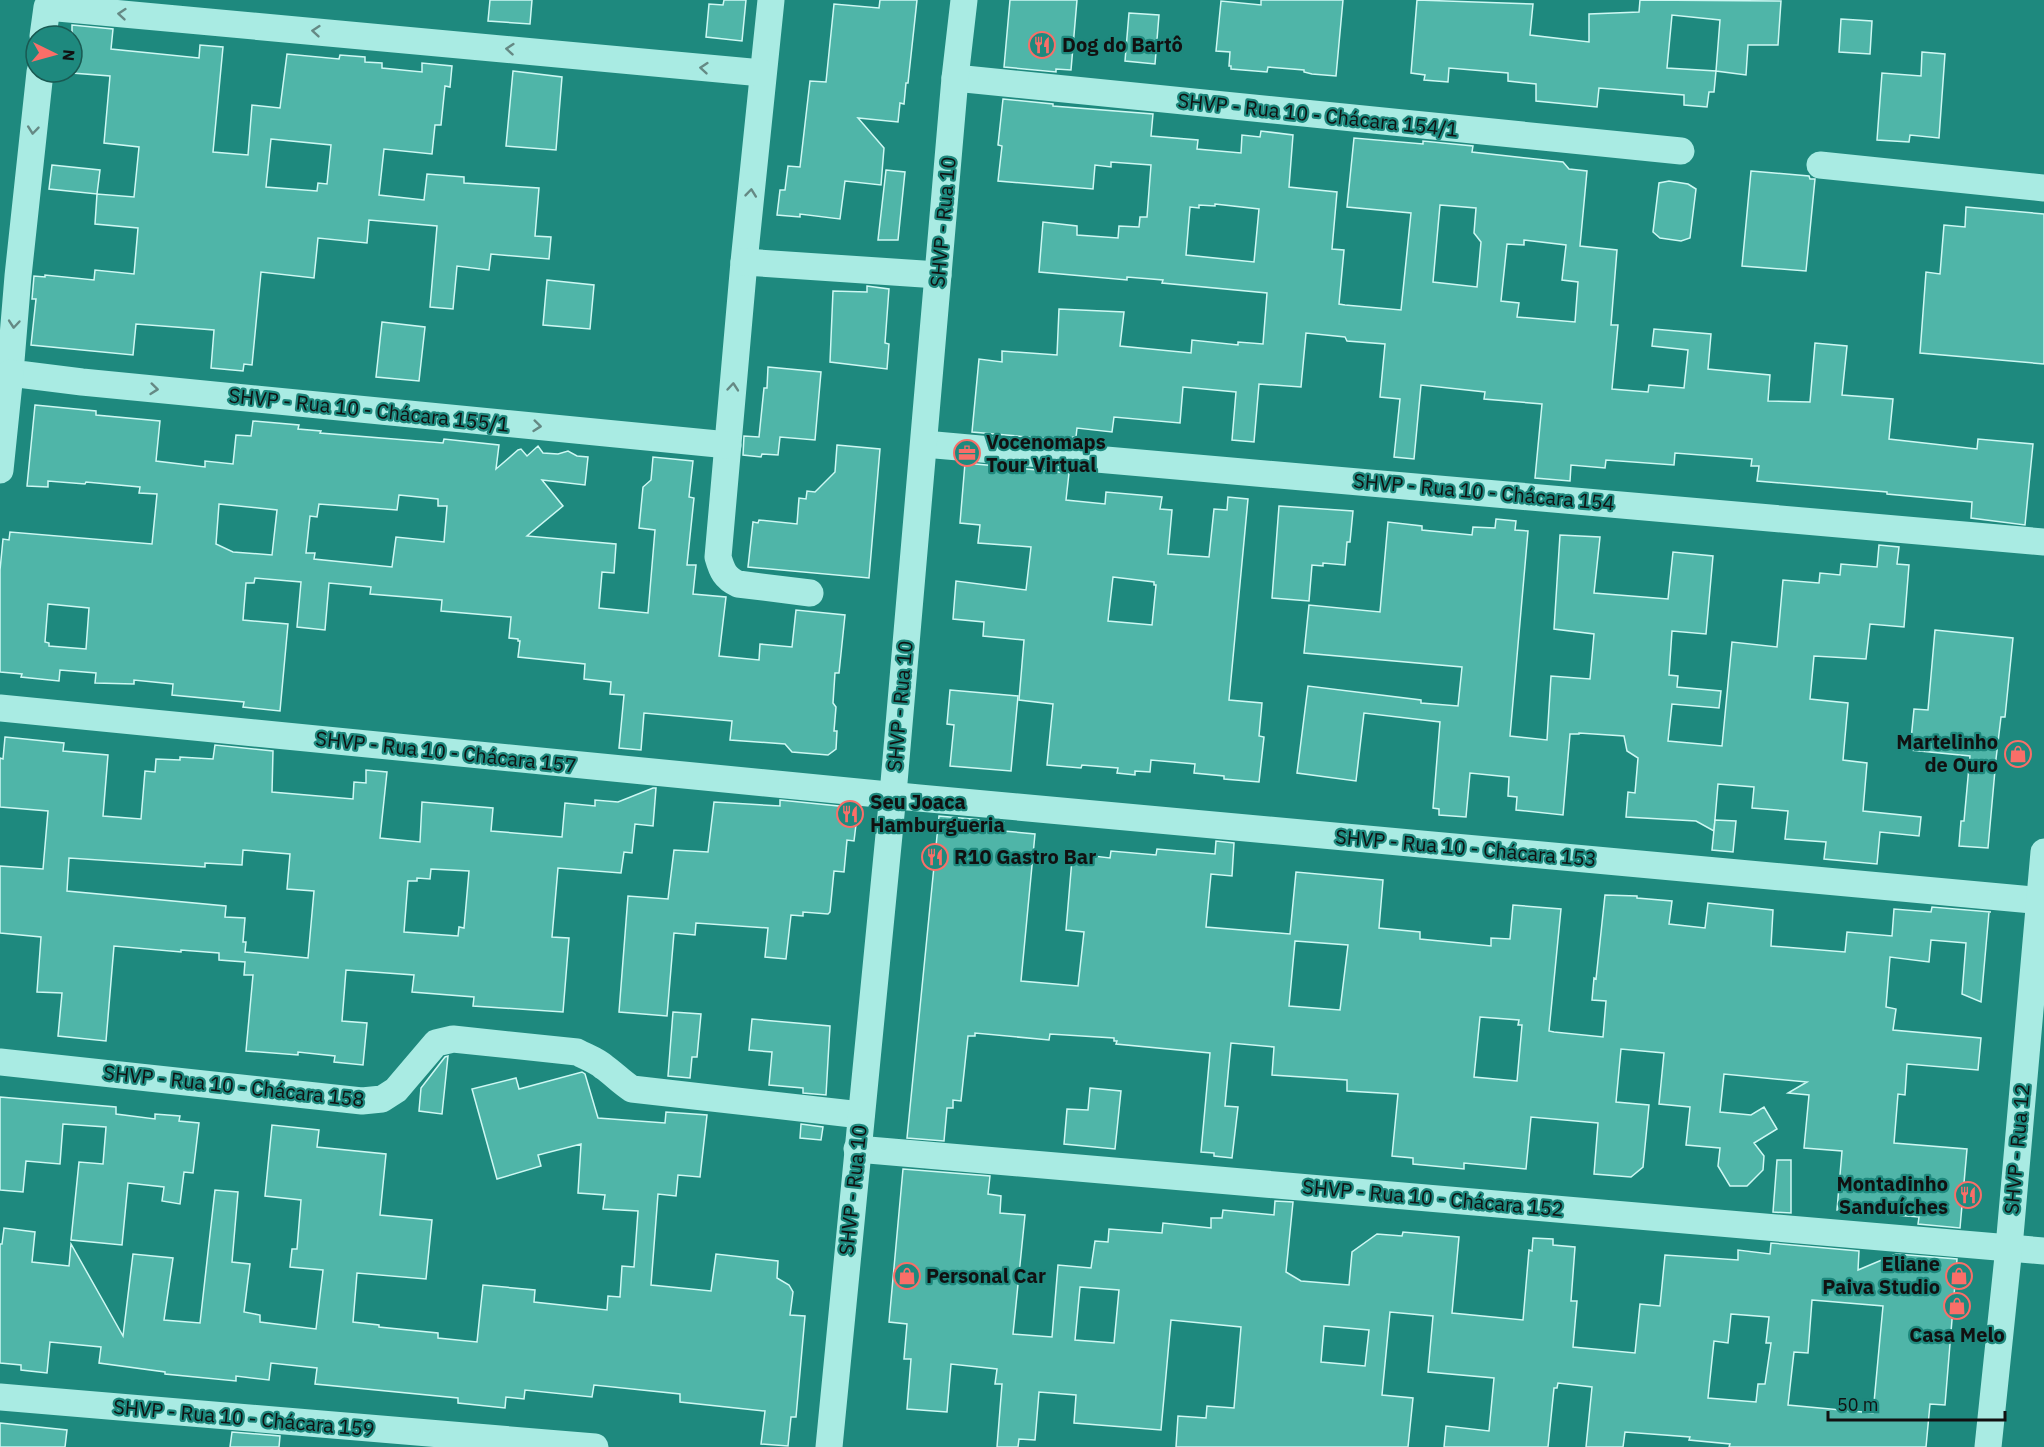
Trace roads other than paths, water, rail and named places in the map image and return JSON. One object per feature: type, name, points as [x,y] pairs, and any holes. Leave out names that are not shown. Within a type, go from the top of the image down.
[{"type":"street","points":[[771,0],[744,262],[718,557],[728,580],[738,584],[810,593]]},
{"type":"street","name":"SHVP - Rua 10","points":[[829,1447],[892,794],[955,78],[964,0]]},
{"type":"street","points":[[45,24],[47,3],[762,73]]},
{"type":"street","name":"SHVP - Rua 10 - Chácara 154/1","points":[[955,78],[1681,152]]},
{"type":"street","points":[[0,470],[39,84]]},
{"type":"street","points":[[1820,165],[2044,188]]},
{"type":"street","points":[[744,262],[938,276]]},
{"type":"street","name":"SHVP - Rua 10 - Chácara 155/1","points":[[10,374],[728,445]]},
{"type":"street","name":"SHVP - Rua 10 - Chácara 154","points":[[924,444],[2044,542]]},
{"type":"street","name":"SHVP - Rua 10 - Chácara 157","points":[[0,708],[892,794]]},
{"type":"street","name":"SHVP - Rua 10 - Chácara 153","points":[[892,794],[2042,901]]},
{"type":"street","name":"SHVP - Rua 12","points":[[1988,1447],[2042,901],[2044,852]]},
{"type":"street","name":"SHVP - Rua 10 - Chácara 158","points":[[0,1062],[362,1101],[382,1099],[396,1090],[436,1043],[453,1039],[576,1053],[600,1064],[617,1080],[632,1089],[861,1115]]},
{"type":"street","name":"SHVP - Rua 10 - Chácara 152","points":[[857,1149],[2044,1251]]},
{"type":"street","name":"SHVP - Rua 10 - Chácara 159","points":[[0,1397],[596,1447]]},
{"type":"place","name":"Dog do Bartô","points":[[1042,45]]},
{"type":"place","name":"Vocenomaps Tour Virtual","points":[[967,453]]},
{"type":"place","name":"Martelinho de Ouro","points":[[2018,754]]},
{"type":"place","name":"Seu Joaca Hamburgueria","points":[[850,814]]},
{"type":"place","name":"R10 Gastro Bar","points":[[935,857]]},
{"type":"place","name":"Montadinho Sanduíches","points":[[1968,1195]]},
{"type":"place","name":"Personal Car","points":[[907,1276]]},
{"type":"place","name":"Eliane Paiva Studio","points":[[1959,1276]]},
{"type":"place","name":"Casa Melo","points":[[1957,1306]]}]
